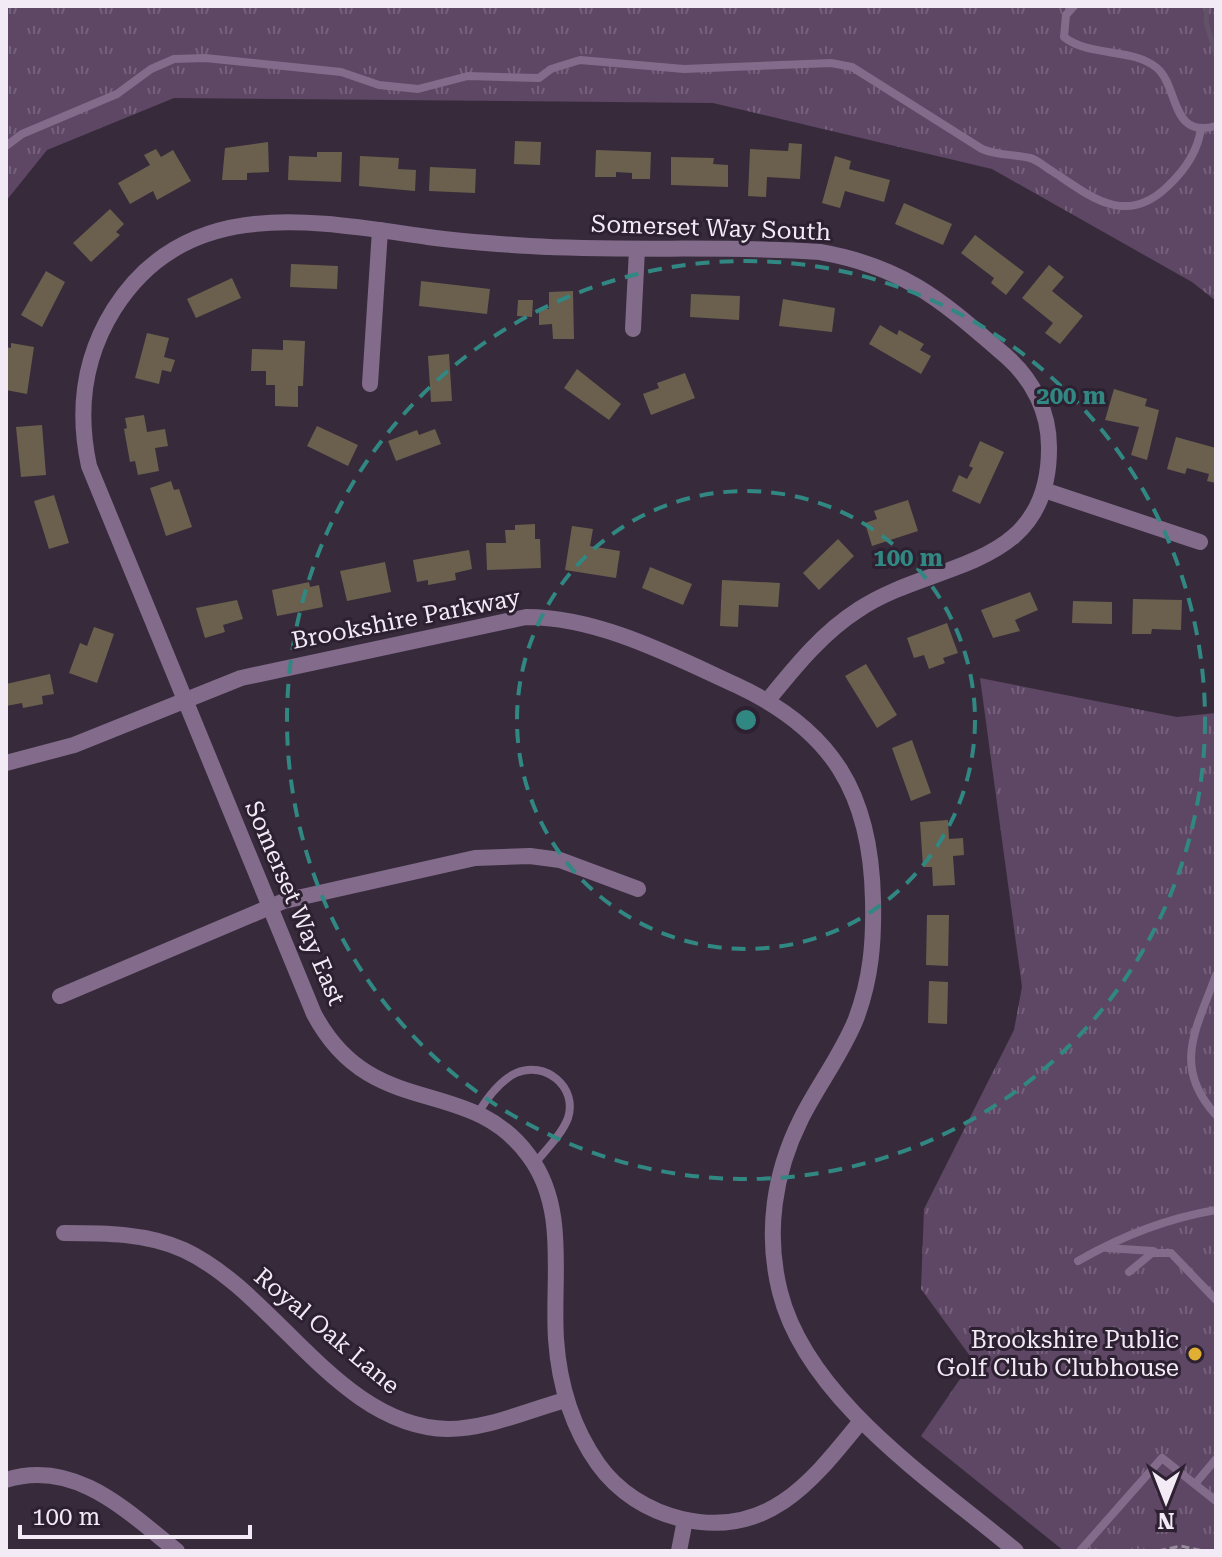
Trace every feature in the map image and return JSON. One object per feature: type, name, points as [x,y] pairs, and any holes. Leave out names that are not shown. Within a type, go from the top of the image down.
[{"type":"street","name":"Somerset Way South","points":[[109,317],[144,271],[179,246],[211,232],[265,221],[380,230],[477,243],[820,252],[858,259],[907,278],[952,310],[1016,366],[1032,385],[1042,408],[1049,439],[1044,490],[1025,523],[996,551],[966,566],[902,587],[857,610],[824,637],[768,700]]},
{"type":"street","points":[[370,384],[380,230]]},
{"type":"street","points":[[633,329],[637,249]]},
{"type":"street","name":"Somerset Way East","points":[[109,317],[87,372],[83,406],[85,446],[101,499],[314,1014],[328,1039],[364,1074],[394,1088],[478,1113],[508,1133],[535,1163],[550,1200],[555,1225],[556,1339],[566,1400],[591,1455],[612,1481],[636,1500],[685,1520],[735,1520],[769,1511],[803,1488],[861,1421]]},
{"type":"street","points":[[1044,490],[1200,542]]},
{"type":"street","name":"Brookshire Parkway","points":[[6,763],[74,745],[241,678],[500,621],[547,617],[607,631],[768,700],[813,734],[836,761],[855,795],[870,856],[873,952],[867,986],[855,1022],[790,1143],[780,1171],[772,1227],[779,1291],[796,1338],[827,1386],[861,1421],[1016,1551]]},
{"type":"street","points":[[60,996],[289,900],[494,856],[530,856],[571,862],[638,889]]},
{"type":"street","name":"Royal Oak Lane","points":[[64,1233],[147,1238],[197,1257],[362,1399],[407,1422],[447,1429],[475,1427],[566,1400]]},
{"type":"street","points":[[6,1480],[51,1476],[70,1479],[102,1492],[177,1551]]},
{"type":"street","points":[[679,1551],[685,1520]]},
{"type":"lane","points":[[1074,6],[1066,15],[1064,37],[1080,47],[1144,60],[1165,78],[1177,110],[1186,121],[1201,128],[1214,127]]},
{"type":"lane","points":[[6,146],[22,134],[117,94],[161,63],[205,58],[341,72],[379,85],[418,89],[468,76],[525,81],[580,60],[684,69],[831,63],[852,67],[982,149],[994,154],[1033,158],[1084,191],[1117,206],[1134,207],[1157,197],[1184,170],[1199,145],[1201,128]]},
{"type":"lane","points":[[1216,975],[1194,1032],[1190,1062],[1191,1078],[1216,1115]]},
{"type":"lane","points":[[478,1113],[515,1073],[541,1070],[560,1081],[568,1096],[568,1117],[535,1163]]},
{"type":"lane","points":[[1078,1261],[1102,1247],[1170,1221],[1216,1210]]},
{"type":"lane","points":[[1102,1247],[1180,1257],[1216,1300]]},
{"type":"lane","points":[[1129,1272],[1143,1257],[1158,1252]]},
{"type":"lane","points":[[1080,1551],[1162,1458],[1216,1501]]},
{"type":"lane","points":[[1195,1484],[1216,1459]]},
{"type":"path","points":[[1158,1551],[1181,1546],[1203,1551]]},
{"type":"green space","points":[[6,6],[1216,6],[1216,301],[1192,282],[992,169],[713,103],[174,98],[47,150],[6,201]]},
{"type":"green space","points":[[980,678],[1177,717],[1216,713],[1216,1551],[1064,1551],[921,1436],[973,1360],[921,1289],[924,1209],[1014,1030],[1022,987]]},
{"type":"building","points":[[515,141],[541,142],[540,165],[514,164]]},
{"type":"building","points":[[268,142],[269,172],[247,173],[247,180],[222,180],[225,148]]},
{"type":"building","points":[[789,143],[802,144],[800,179],[767,177],[766,197],[748,196],[750,149],[788,151]]},
{"type":"building","points":[[156,149],[161,157],[173,150],[191,181],[157,200],[153,191],[130,204],[118,183],[150,165],[144,155]]},
{"type":"building","points":[[596,150],[651,152],[650,179],[632,179],[632,173],[616,172],[616,177],[595,177]]},
{"type":"building","points":[[317,152],[342,152],[341,182],[288,180],[289,156],[317,157]]},
{"type":"building","points":[[360,156],[399,158],[398,169],[416,170],[415,191],[359,186]]},
{"type":"building","points":[[835,156],[851,161],[849,169],[890,180],[884,202],[845,191],[840,208],[822,203]]},
{"type":"building","points":[[671,157],[714,158],[713,164],[728,165],[728,187],[671,185]]},
{"type":"building","points":[[430,167],[476,169],[475,193],[429,191]]},
{"type":"building","points":[[904,203],[952,224],[943,245],[895,224]]},
{"type":"building","points":[[110,209],[124,224],[116,232],[120,235],[91,262],[73,243]]},
{"type":"building","points":[[975,235],[1024,272],[1006,295],[991,283],[994,278],[961,253]]},
{"type":"building","points":[[291,264],[338,266],[337,289],[290,287]]},
{"type":"building","points":[[1049,265],[1064,277],[1052,291],[1083,316],[1060,344],[1045,333],[1053,323],[1022,298]]},
{"type":"building","points":[[46,271],[65,282],[42,327],[21,315]]},
{"type":"building","points":[[232,278],[241,298],[196,318],[187,299]]},
{"type":"building","points":[[421,281],[490,289],[487,314],[419,306]]},
{"type":"building","points":[[573,291],[574,339],[553,339],[552,324],[539,325],[539,309],[549,309],[549,292]]},
{"type":"building","points":[[691,294],[740,296],[739,320],[690,317]]},
{"type":"building","points":[[783,299],[835,308],[832,332],[779,326]]},
{"type":"building","points":[[518,300],[533,300],[532,317],[517,316]]},
{"type":"building","points":[[880,325],[897,335],[899,330],[924,344],[920,350],[931,356],[921,374],[869,344]]},
{"type":"building","points":[[147,333],[169,338],[164,357],[175,360],[171,372],[162,370],[159,384],[135,378]]},
{"type":"building","points":[[283,340],[305,341],[303,386],[298,386],[298,407],[275,406],[275,385],[266,385],[266,371],[251,371],[252,349],[283,350]]},
{"type":"building","points":[[11,343],[34,347],[27,394],[6,390],[6,347],[11,348]]},
{"type":"building","points":[[449,354],[452,401],[431,402],[428,356]]},
{"type":"building","points":[[577,369],[621,404],[609,420],[564,388]]},
{"type":"building","points":[[685,373],[695,398],[651,415],[643,394],[659,388],[657,383]]},
{"type":"building","points":[[1114,389],[1147,399],[1145,406],[1159,410],[1147,460],[1131,455],[1139,427],[1105,420]]},
{"type":"building","points":[[144,415],[147,432],[165,429],[168,446],[155,448],[159,471],[138,475],[135,461],[130,462],[125,418]]},
{"type":"building","points":[[42,425],[46,475],[21,477],[16,427]]},
{"type":"building","points":[[317,426],[358,445],[348,466],[307,446]]},
{"type":"building","points":[[435,429],[441,444],[396,461],[388,441],[417,430],[419,435]]},
{"type":"building","points":[[1176,437],[1216,448],[1216,483],[1207,481],[1209,474],[1187,468],[1185,474],[1167,469]]},
{"type":"building","points":[[980,441],[1004,452],[980,504],[952,491],[959,475],[967,479]]},
{"type":"building","points":[[171,481],[174,490],[179,489],[192,527],[166,536],[150,488]]},
{"type":"building","points":[[54,495],[69,543],[49,549],[34,501]]},
{"type":"building","points":[[908,500],[918,531],[872,546],[865,523],[877,519],[874,511]]},
{"type":"building","points":[[535,524],[535,539],[540,539],[541,568],[487,570],[486,543],[506,543],[505,530],[515,530],[515,525]]},
{"type":"building","points":[[572,526],[593,529],[590,546],[620,551],[616,578],[565,570]]},
{"type":"building","points":[[838,539],[854,556],[819,590],[803,573]]},
{"type":"building","points":[[469,550],[472,569],[455,573],[456,580],[428,585],[428,580],[417,582],[413,560]]},
{"type":"building","points":[[385,562],[391,592],[347,601],[340,571]]},
{"type":"building","points":[[650,567],[692,584],[683,605],[642,588]]},
{"type":"building","points":[[722,580],[780,583],[778,607],[739,605],[738,627],[720,626]]},
{"type":"building","points":[[309,582],[310,587],[319,585],[323,607],[277,616],[272,590]]},
{"type":"building","points":[[1030,592],[1038,610],[1015,620],[1020,631],[993,638],[981,610]]},
{"type":"building","points":[[1133,599],[1182,600],[1181,630],[1152,629],[1151,634],[1132,634]]},
{"type":"building","points":[[237,600],[243,619],[223,625],[225,632],[205,638],[196,608]]},
{"type":"building","points":[[1073,601],[1112,602],[1112,624],[1072,623]]},
{"type":"building","points":[[947,623],[958,653],[943,658],[945,663],[929,669],[924,655],[914,658],[907,638]]},
{"type":"building","points":[[94,627],[114,634],[97,683],[69,673],[80,643],[87,646]]},
{"type":"building","points":[[866,664],[897,715],[877,728],[845,676]]},
{"type":"building","points":[[50,674],[54,694],[42,696],[43,704],[23,708],[22,703],[6,706],[6,684]]},
{"type":"building","points":[[912,740],[931,793],[911,801],[892,748]]},
{"type":"building","points":[[948,820],[949,839],[963,838],[964,855],[953,856],[955,885],[933,886],[932,867],[923,867],[920,822]]},
{"type":"building","points":[[927,915],[949,915],[948,966],[926,965]]},
{"type":"building","points":[[929,981],[948,982],[947,1024],[928,1023]]},
{"type":"waterway","points":[[1207,6],[1206,22],[1216,56]]},
{"type":"place","name":"Brookshire Public Golf Club Clubhouse","points":[[1195,1354]]}]
